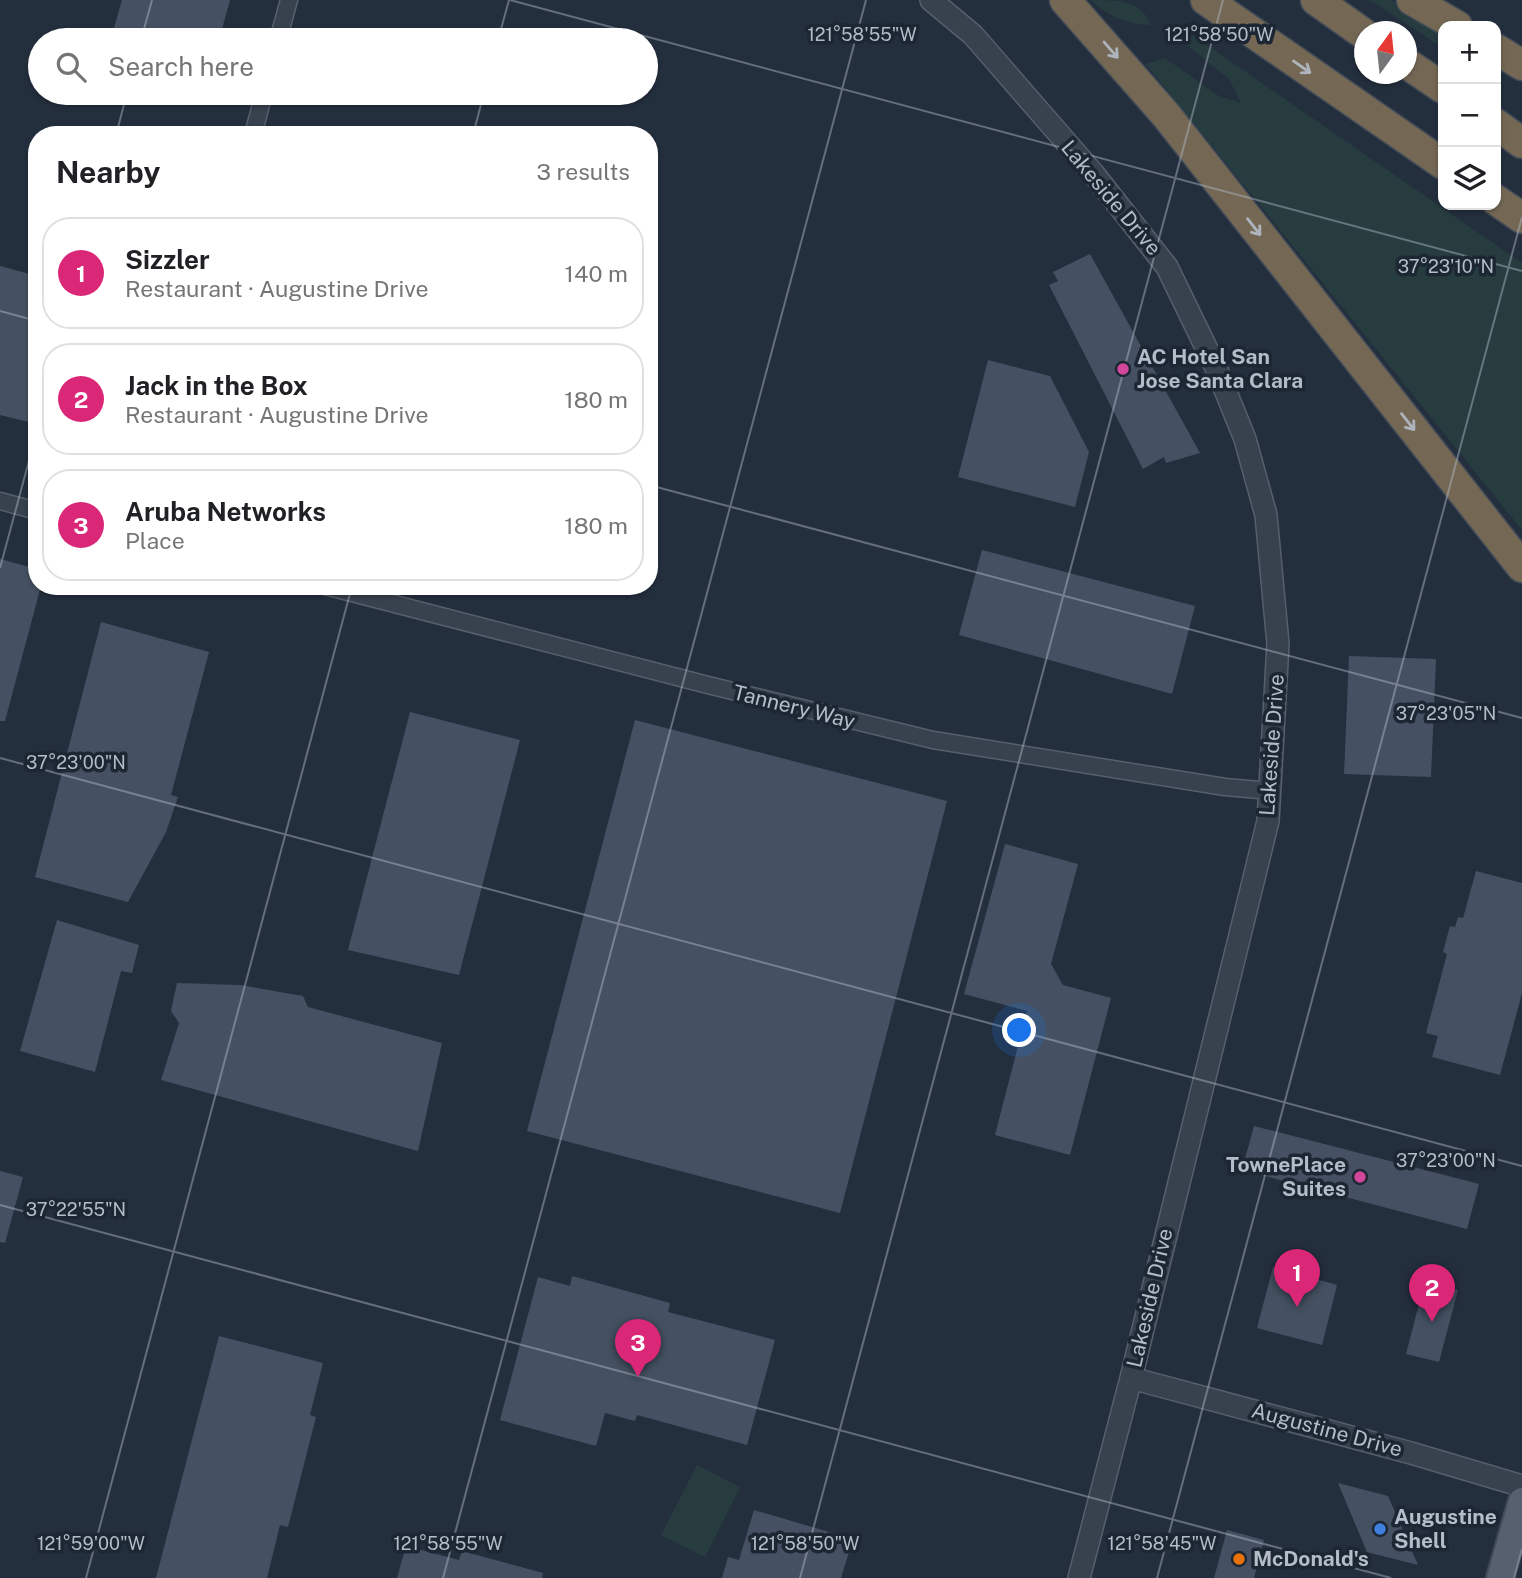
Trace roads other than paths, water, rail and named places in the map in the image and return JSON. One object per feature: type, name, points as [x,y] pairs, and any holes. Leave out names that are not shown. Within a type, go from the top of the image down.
[{"type":"highway","points":[[1065,0],[1166,115],[1522,567]]},
{"type":"highway","points":[[1206,0],[1438,161]]},
{"type":"highway","points":[[1315,0],[1354,27]]},
{"type":"highway","points":[[1412,0],[1448,21]]},
{"type":"highway","points":[[1501,52],[1522,65]]},
{"type":"highway","points":[[1417,70],[1438,85]]},
{"type":"highway","points":[[1501,128],[1522,143]]},
{"type":"highway","points":[[1501,203],[1522,218]]},
{"type":"main road","points":[[1500,1578],[1522,1501]]},
{"type":"street","points":[[281,28],[289,0]]},
{"type":"street","name":"Lakeside Drive","points":[[932,0],[973,35],[1093,173],[1167,267],[1245,439],[1266,515],[1278,644],[1268,821],[1079,1578]]},
{"type":"street","points":[[255,126],[261,105]]},
{"type":"street","points":[[0,501],[28,509]]},
{"type":"street","name":"Tannery Way","points":[[360,595],[721,689],[933,740],[1271,792]]},
{"type":"street","name":"Augustine Drive","points":[[1131,1378],[1411,1453],[1522,1486]]},
{"type":"place","name":"AC Hotel San Jose Santa Clara","points":[[1123,369]]},
{"type":"place","name":"TownePlace Suites","points":[[1360,1177]]},
{"type":"place","name":"Sizzler","points":[[1297,1307]]},
{"type":"place","name":"Jack in the Box","points":[[1432,1322]]},
{"type":"place","name":"Aruba Networks","points":[[638,1377]]},
{"type":"place","name":"Augustine Shell","points":[[1380,1529]]},
{"type":"place","name":"McDonald's","points":[[1239,1559]]}]
